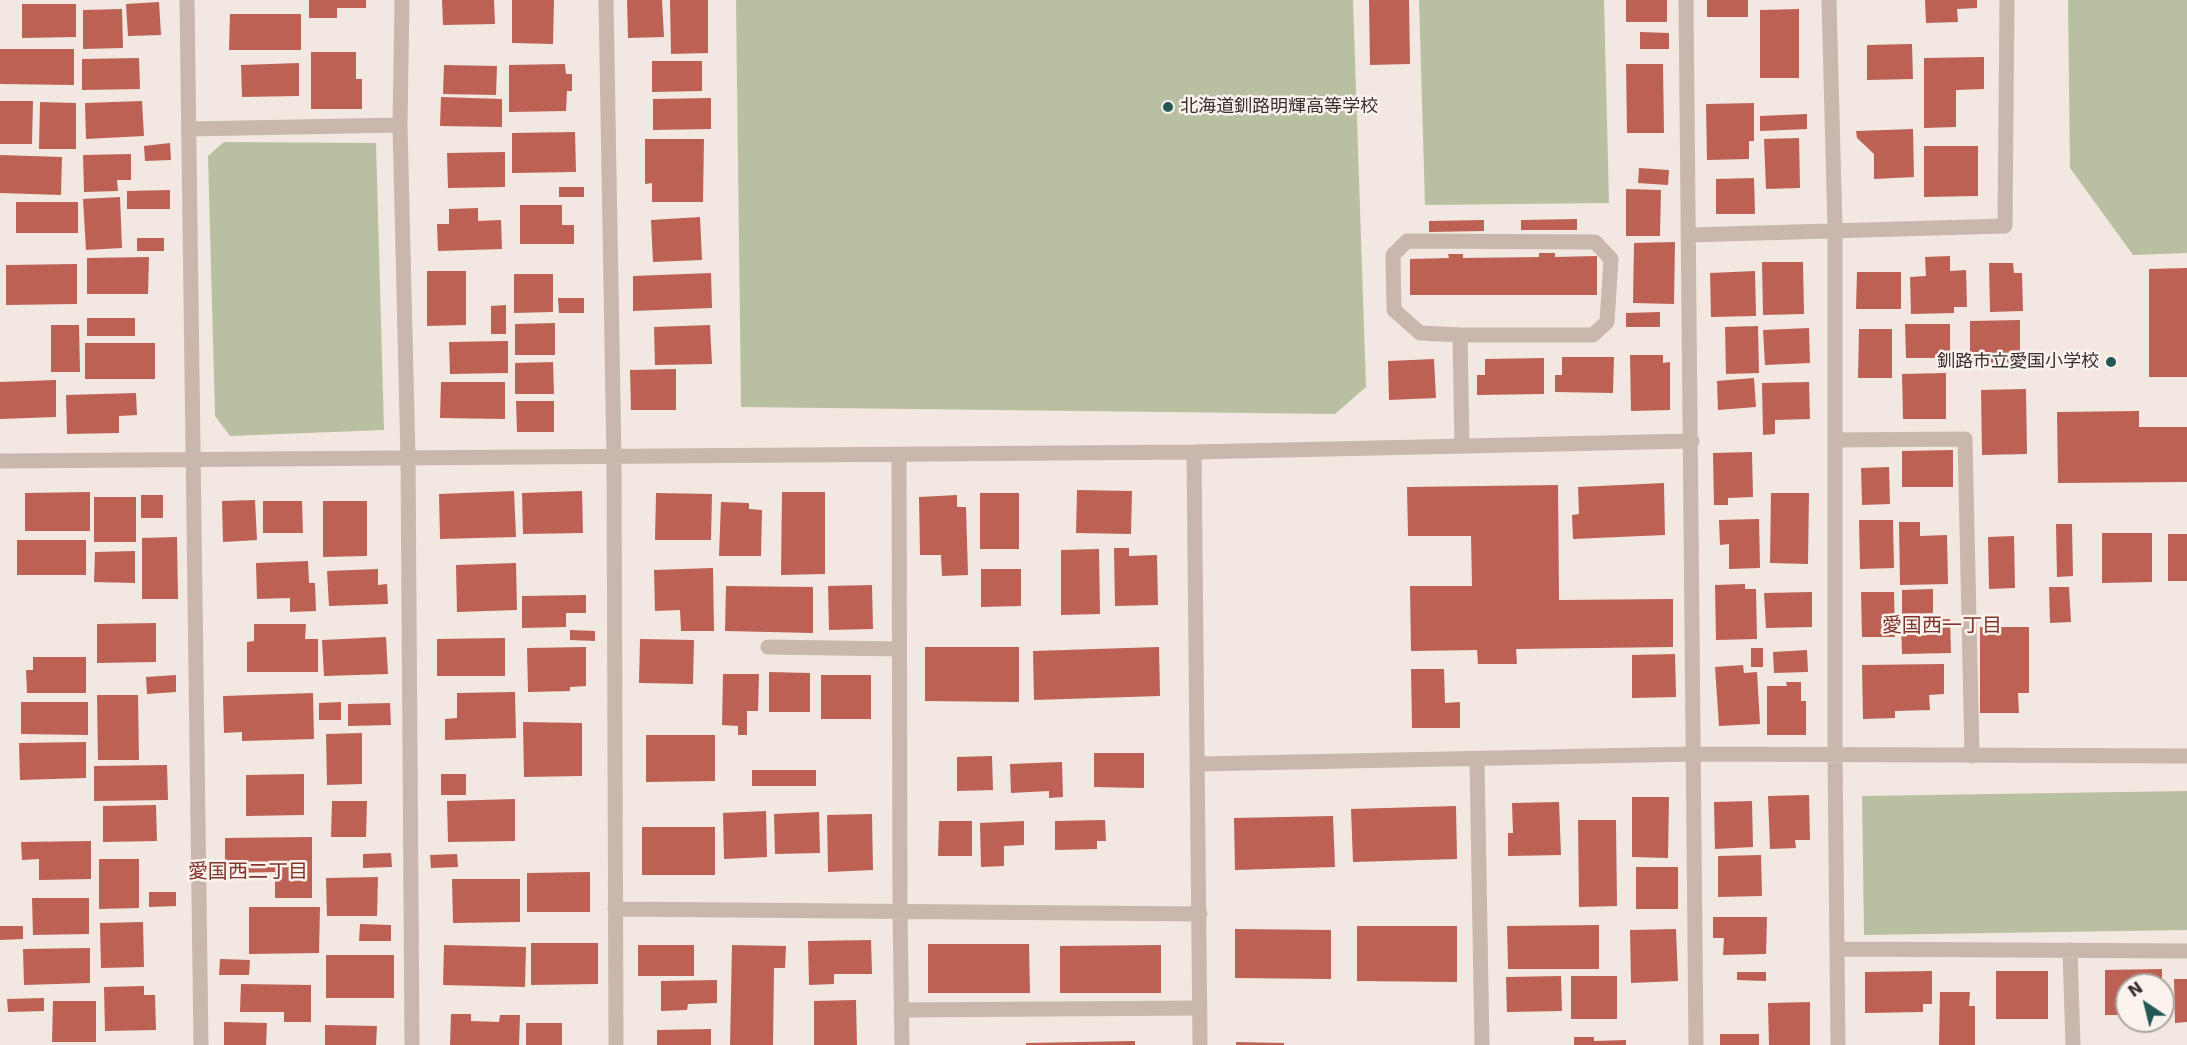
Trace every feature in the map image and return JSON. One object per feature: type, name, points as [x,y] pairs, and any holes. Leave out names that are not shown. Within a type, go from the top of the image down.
[{"type":"street","points":[[187,0],[201,1045]]},
{"type":"street","points":[[402,0],[400,126],[408,458],[412,1045]]},
{"type":"street","points":[[606,0],[614,458],[616,1045]]},
{"type":"street","points":[[1686,0],[1696,1045]]},
{"type":"street","points":[[1830,0],[1835,229],[1834,756],[1838,1045]]},
{"type":"street","points":[[1689,235],[1835,229],[2005,226],[2007,0]]},
{"type":"street","points":[[189,129],[400,126]]},
{"type":"street","points":[[1407,241],[1595,242],[1611,259],[1607,322],[1593,335],[1460,335],[1420,333],[1394,310],[1393,255],[1407,241]]},
{"type":"street","points":[[1460,335],[1462,446]]},
{"type":"street","points":[[1835,440],[1965,439],[1972,756]]},
{"type":"street","points":[[0,461],[1194,452],[1692,441]]},
{"type":"street","points":[[1194,452],[1200,1045]]},
{"type":"street","points":[[898,455],[902,1045]]},
{"type":"street","points":[[768,647],[899,649]]},
{"type":"street","points":[[1198,764],[1694,754],[2187,756]]},
{"type":"street","points":[[1477,760],[1482,1045]]},
{"type":"street","points":[[615,909],[1200,914]]},
{"type":"street","points":[[1837,948],[2187,951]]},
{"type":"street","points":[[2070,950],[2073,1045]]},
{"type":"street","points":[[902,1010],[1200,1008]]},
{"type":"green space","name":"北海道釧路明輝高等学校","points":[[736,0],[1353,0],[1366,387],[1335,414],[741,407]]},
{"type":"green space","points":[[1419,0],[1604,0],[1609,203],[1425,205]]},
{"type":"green space","points":[[2068,0],[2187,0],[2187,253],[2133,255],[2070,168]]},
{"type":"green space","points":[[224,142],[376,143],[384,430],[230,436],[215,416],[208,156]]},
{"type":"green space","points":[[2187,791],[2187,930],[1864,935],[1862,796]]},
{"type":"building","points":[[309,0],[366,0],[366,8],[337,8],[337,18],[309,18]]},
{"type":"building","points":[[442,0],[494,0],[495,24],[443,25]]},
{"type":"building","points":[[512,0],[554,0],[553,44],[512,43]]},
{"type":"building","points":[[627,0],[662,0],[664,37],[628,38]]},
{"type":"building","points":[[670,0],[708,0],[708,53],[671,54]]},
{"type":"building","points":[[1369,0],[1409,0],[1410,64],[1370,65]]},
{"type":"building","points":[[1626,0],[1667,0],[1667,22],[1626,22]]},
{"type":"building","points":[[1707,0],[1748,0],[1748,17],[1707,17]]},
{"type":"building","points":[[1925,0],[1977,0],[1977,8],[1957,9],[1958,22],[1926,23]]},
{"type":"building","points":[[159,2],[161,35],[128,36],[126,4]]},
{"type":"building","points":[[22,4],[76,4],[76,37],[22,38]]},
{"type":"building","points":[[122,9],[123,48],[83,49],[83,10]]},
{"type":"building","points":[[1799,9],[1799,78],[1760,78],[1760,10]]},
{"type":"building","points":[[230,14],[301,14],[301,50],[229,50]]},
{"type":"building","points":[[1640,32],[1669,33],[1669,49],[1640,49]]},
{"type":"building","points":[[1912,44],[1913,79],[1867,80],[1867,45]]},
{"type":"building","points":[[0,49],[74,49],[74,85],[0,84]]},
{"type":"building","points":[[311,52],[356,52],[356,79],[362,79],[362,109],[311,109]]},
{"type":"building","points":[[1984,57],[1984,89],[1956,90],[1956,127],[1924,128],[1924,58]]},
{"type":"building","points":[[139,58],[140,89],[82,90],[82,59]]},
{"type":"building","points":[[652,61],[702,61],[702,91],[652,92]]},
{"type":"building","points":[[299,63],[299,96],[242,97],[241,65]]},
{"type":"building","points":[[565,64],[566,74],[572,74],[572,91],[567,91],[566,111],[509,112],[509,65]]},
{"type":"building","points":[[1626,64],[1663,64],[1664,133],[1627,133]]},
{"type":"building","points":[[444,65],[497,66],[496,95],[443,94]]},
{"type":"building","points":[[441,97],[502,99],[502,127],[440,126]]},
{"type":"building","points":[[711,98],[711,129],[653,130],[653,99]]},
{"type":"building","points":[[0,101],[33,101],[32,144],[0,144]]},
{"type":"building","points":[[142,101],[144,136],[86,139],[85,103]]},
{"type":"building","points":[[40,102],[76,103],[76,149],[39,149]]},
{"type":"building","points":[[1754,103],[1754,141],[1749,141],[1749,159],[1707,160],[1706,104]]},
{"type":"building","points":[[1807,114],[1807,129],[1760,131],[1760,116]]},
{"type":"building","points":[[1913,129],[1914,177],[1874,179],[1874,154],[1857,138],[1856,131]]},
{"type":"building","points":[[575,132],[576,172],[512,173],[512,133]]},
{"type":"building","points":[[1799,138],[1800,188],[1766,189],[1764,139]]},
{"type":"building","points":[[645,139],[704,139],[703,202],[652,202],[652,183],[645,184]]},
{"type":"building","points":[[170,143],[171,160],[145,161],[144,146]]},
{"type":"building","points":[[1924,146],[1978,146],[1978,196],[1924,197]]},
{"type":"building","points":[[505,152],[505,187],[448,188],[447,153]]},
{"type":"building","points":[[131,154],[131,180],[117,180],[118,191],[84,192],[83,155]]},
{"type":"building","points":[[0,155],[62,157],[61,195],[0,193]]},
{"type":"building","points":[[1639,168],[1669,170],[1668,185],[1638,183]]},
{"type":"building","points":[[1754,178],[1755,214],[1716,214],[1716,179]]},
{"type":"building","points":[[559,187],[584,187],[584,197],[559,197]]},
{"type":"building","points":[[1626,189],[1661,190],[1660,236],[1626,236]]},
{"type":"building","points":[[170,190],[170,209],[127,209],[127,191]]},
{"type":"building","points":[[120,197],[122,248],[86,250],[83,199]]},
{"type":"building","points":[[16,202],[78,202],[78,233],[16,233]]},
{"type":"building","points":[[520,205],[562,205],[562,225],[574,225],[574,244],[520,244]]},
{"type":"building","points":[[478,208],[478,221],[501,220],[502,249],[438,251],[437,224],[449,224],[449,209]]},
{"type":"building","points":[[700,217],[702,260],[653,262],[651,220]]},
{"type":"building","points":[[1577,219],[1577,230],[1521,230],[1521,220]]},
{"type":"building","points":[[1484,220],[1484,231],[1429,232],[1429,221]]},
{"type":"building","points":[[137,238],[164,238],[164,251],[137,251]]},
{"type":"building","points":[[1675,242],[1674,304],[1633,303],[1634,243]]},
{"type":"building","points":[[1539,253],[1555,253],[1555,257],[1597,256],[1597,295],[1410,295],[1410,259],[1449,258],[1448,254],[1463,254],[1463,258],[1539,257]]},
{"type":"building","points":[[1950,256],[1950,271],[1966,270],[1967,307],[1954,307],[1954,313],[1911,314],[1910,277],[1926,276],[1925,257]]},
{"type":"building","points":[[149,257],[148,294],[87,294],[87,258]]},
{"type":"building","points":[[1762,262],[1803,262],[1804,314],[1763,315]]},
{"type":"building","points":[[1989,263],[2013,263],[2014,273],[2022,273],[2023,311],[1990,312]]},
{"type":"building","points":[[77,264],[77,304],[6,305],[6,265]]},
{"type":"building","points":[[2187,268],[2187,377],[2149,377],[2149,269]]},
{"type":"building","points":[[427,271],[466,271],[466,325],[427,326]]},
{"type":"building","points":[[1755,271],[1756,316],[1711,317],[1710,273]]},
{"type":"building","points":[[1857,272],[1901,272],[1901,309],[1856,309]]},
{"type":"building","points":[[711,273],[712,308],[633,311],[633,276]]},
{"type":"building","points":[[514,274],[553,274],[553,312],[514,313]]},
{"type":"building","points":[[558,298],[584,298],[584,313],[559,313]]},
{"type":"building","points":[[506,305],[506,334],[491,334],[491,306]]},
{"type":"building","points":[[1660,312],[1660,327],[1626,327],[1626,313]]},
{"type":"building","points":[[87,318],[135,318],[135,336],[87,336]]},
{"type":"building","points":[[2020,320],[2020,362],[1970,363],[1970,321]]},
{"type":"building","points":[[555,323],[555,355],[515,355],[515,324]]},
{"type":"building","points":[[1905,324],[1950,324],[1950,358],[1906,358]]},
{"type":"building","points":[[51,325],[79,325],[80,372],[51,372]]},
{"type":"building","points":[[710,325],[712,364],[655,365],[654,327]]},
{"type":"building","points":[[1758,326],[1759,373],[1726,374],[1725,327]]},
{"type":"building","points":[[1809,328],[1810,363],[1765,365],[1763,330]]},
{"type":"building","points":[[1859,329],[1892,329],[1892,378],[1858,378]]},
{"type":"building","points":[[508,341],[508,373],[450,374],[449,342]]},
{"type":"building","points":[[85,343],[155,343],[155,379],[85,379]]},
{"type":"building","points":[[1630,355],[1663,355],[1663,363],[1670,362],[1670,410],[1631,411]]},
{"type":"building","points":[[1562,357],[1614,357],[1613,393],[1555,392],[1555,375],[1562,375]]},
{"type":"building","points":[[1544,358],[1544,394],[1477,395],[1477,375],[1485,375],[1485,359]]},
{"type":"building","points":[[1434,359],[1436,398],[1389,400],[1388,361]]},
{"type":"building","points":[[553,362],[554,394],[515,394],[515,363]]},
{"type":"building","points":[[676,369],[676,410],[631,410],[630,370]]},
{"type":"building","points":[[1946,373],[1946,419],[1903,419],[1902,374]]},
{"type":"building","points":[[1754,378],[1756,407],[1718,410],[1717,381]]},
{"type":"building","points":[[56,380],[56,417],[0,419],[0,382]]},
{"type":"building","points":[[441,382],[505,382],[505,419],[440,418]]},
{"type":"building","points":[[1809,382],[1810,419],[1775,420],[1775,434],[1763,435],[1762,383]]},
{"type":"building","points":[[2026,389],[2027,454],[1982,455],[1981,390]]},
{"type":"building","points":[[136,393],[137,415],[119,416],[119,433],[67,434],[66,395]]},
{"type":"building","points":[[516,401],[554,401],[554,432],[517,432]]},
{"type":"building","points":[[2139,411],[2139,427],[2187,427],[2187,482],[2058,483],[2057,412]]},
{"type":"building","points":[[1953,450],[1953,487],[1902,487],[1902,451]]},
{"type":"building","points":[[1752,452],[1753,497],[1728,498],[1728,505],[1714,505],[1713,453]]},
{"type":"building","points":[[1889,467],[1890,504],[1862,505],[1861,468]]},
{"type":"building","points":[[1664,483],[1665,535],[1573,539],[1572,515],[1579,514],[1578,487]]},
{"type":"building","points":[[1558,485],[1559,600],[1673,599],[1673,647],[1516,649],[1517,664],[1478,664],[1477,650],[1411,651],[1410,586],[1472,586],[1471,536],[1408,536],[1407,487]]},
{"type":"building","points":[[1077,490],[1132,491],[1131,534],[1076,533]]},
{"type":"building","points":[[514,491],[516,537],[440,539],[439,494]]},
{"type":"building","points":[[582,491],[583,533],[523,534],[522,493]]},
{"type":"building","points":[[90,492],[90,531],[25,531],[25,493]]},
{"type":"building","points":[[782,492],[825,492],[825,574],[781,575]]},
{"type":"building","points":[[656,493],[712,494],[711,540],[655,540]]},
{"type":"building","points":[[980,493],[1019,493],[1019,549],[980,549]]},
{"type":"building","points":[[1771,493],[1809,493],[1808,564],[1770,563]]},
{"type":"building","points":[[141,495],[163,495],[163,518],[141,518]]},
{"type":"building","points":[[957,495],[957,507],[966,507],[968,575],[942,576],[941,555],[920,555],[919,497]]},
{"type":"building","points":[[94,497],[136,497],[136,542],[94,542]]},
{"type":"building","points":[[255,500],[257,540],[223,542],[222,501]]},
{"type":"building","points":[[263,501],[302,501],[303,533],[263,533]]},
{"type":"building","points":[[323,501],[367,501],[367,556],[323,557]]},
{"type":"building","points":[[721,502],[749,503],[749,509],[762,510],[761,556],[719,556]]},
{"type":"building","points":[[1759,519],[1760,568],[1729,569],[1729,544],[1720,545],[1719,520]]},
{"type":"building","points":[[1859,520],[1893,520],[1894,568],[1860,569]]},
{"type":"building","points":[[1899,522],[1920,522],[1920,536],[1947,535],[1948,584],[1900,585]]},
{"type":"building","points":[[2056,524],[2072,524],[2073,576],[2057,577]]},
{"type":"building","points":[[2102,533],[2152,533],[2152,582],[2102,583]]},
{"type":"building","points":[[2168,534],[2187,534],[2187,581],[2168,581]]},
{"type":"building","points":[[2014,536],[2015,588],[1989,589],[1988,537]]},
{"type":"building","points":[[177,537],[178,599],[142,599],[142,538]]},
{"type":"building","points":[[17,540],[86,540],[86,575],[17,575]]},
{"type":"building","points":[[1114,548],[1129,548],[1129,556],[1157,555],[1158,605],[1115,606]]},
{"type":"building","points":[[1099,549],[1100,614],[1061,615],[1061,550]]},
{"type":"building","points":[[135,551],[135,583],[94,582],[95,552]]},
{"type":"building","points":[[308,561],[309,583],[315,583],[316,611],[290,612],[290,598],[257,599],[256,563]]},
{"type":"building","points":[[516,563],[517,610],[457,612],[456,565]]},
{"type":"building","points":[[713,568],[714,631],[681,631],[680,610],[655,611],[654,570]]},
{"type":"building","points":[[378,569],[378,585],[387,584],[388,604],[329,606],[327,571]]},
{"type":"building","points":[[981,569],[1021,569],[1021,606],[981,607]]},
{"type":"building","points":[[1745,584],[1745,589],[1756,589],[1757,639],[1716,640],[1715,585]]},
{"type":"building","points":[[872,585],[873,629],[829,630],[828,586]]},
{"type":"building","points":[[726,586],[813,587],[813,633],[725,631]]},
{"type":"building","points":[[2049,587],[2069,587],[2071,622],[2050,623]]},
{"type":"building","points":[[1933,589],[1933,613],[1902,614],[1902,590]]},
{"type":"building","points":[[1812,592],[1812,627],[1766,628],[1764,593]]},
{"type":"building","points":[[1861,592],[1894,592],[1895,637],[1862,637]]},
{"type":"building","points":[[586,595],[586,613],[566,613],[566,627],[522,628],[522,596]]},
{"type":"building","points":[[1950,619],[1951,653],[1902,654],[1901,620]]},
{"type":"building","points":[[156,623],[156,662],[97,663],[97,624]]},
{"type":"building","points":[[254,624],[306,624],[305,639],[318,639],[318,672],[247,672],[247,642],[254,641]]},
{"type":"building","points":[[1980,627],[2029,627],[2029,693],[2018,693],[2019,713],[1980,713]]},
{"type":"building","points":[[570,630],[595,631],[595,641],[570,640]]},
{"type":"building","points":[[386,637],[388,674],[324,676],[322,640]]},
{"type":"building","points":[[505,638],[505,676],[437,676],[437,639]]},
{"type":"building","points":[[640,639],[694,640],[693,684],[639,683]]},
{"type":"building","points":[[586,647],[586,686],[570,687],[570,691],[528,692],[527,648]]},
{"type":"building","points":[[925,647],[1019,647],[1019,702],[925,701]]},
{"type":"building","points":[[1159,647],[1160,696],[1034,700],[1033,651]]},
{"type":"building","points":[[1751,648],[1763,648],[1763,667],[1751,667]]},
{"type":"building","points":[[1807,650],[1808,672],[1774,673],[1773,652]]},
{"type":"building","points":[[1675,654],[1676,697],[1632,698],[1632,655]]},
{"type":"building","points":[[33,657],[86,657],[86,693],[27,693],[26,670],[33,670]]},
{"type":"building","points":[[1944,664],[1944,694],[1929,695],[1930,710],[1895,711],[1895,718],[1863,719],[1862,665]]},
{"type":"building","points":[[1743,665],[1744,673],[1757,672],[1760,724],[1719,726],[1715,667]]},
{"type":"building","points":[[1411,669],[1444,669],[1445,703],[1460,702],[1460,728],[1412,728]]},
{"type":"building","points":[[769,672],[810,673],[810,712],[769,712]]},
{"type":"building","points":[[723,674],[759,674],[758,711],[747,711],[747,735],[738,735],[738,726],[722,725]]},
{"type":"building","points":[[176,675],[176,692],[147,694],[146,677]]},
{"type":"building","points":[[821,675],[871,675],[871,719],[821,719]]},
{"type":"building","points":[[1786,682],[1801,682],[1801,701],[1806,701],[1806,735],[1767,735],[1767,686],[1787,686]]},
{"type":"building","points":[[515,692],[516,738],[445,740],[445,719],[457,718],[457,693]]},
{"type":"building","points":[[313,693],[314,739],[242,741],[242,732],[224,733],[223,696]]},
{"type":"building","points":[[97,695],[138,695],[139,760],[98,760]]},
{"type":"building","points":[[21,702],[88,702],[88,735],[21,734]]},
{"type":"building","points":[[341,702],[341,720],[319,720],[319,703]]},
{"type":"building","points":[[390,703],[391,725],[348,726],[348,704]]},
{"type":"building","points":[[523,722],[582,723],[582,776],[524,777]]},
{"type":"building","points":[[362,733],[362,784],[327,785],[326,734]]},
{"type":"building","points":[[646,735],[715,735],[715,781],[646,782]]},
{"type":"building","points":[[86,742],[86,778],[20,780],[19,743]]},
{"type":"building","points":[[1094,753],[1144,753],[1144,788],[1094,787]]},
{"type":"building","points":[[992,756],[993,790],[957,791],[957,757]]},
{"type":"building","points":[[1062,762],[1063,797],[1049,798],[1049,791],[1011,793],[1010,764]]},
{"type":"building","points":[[167,765],[168,800],[94,801],[94,766]]},
{"type":"building","points":[[752,770],[816,770],[816,786],[752,786]]},
{"type":"building","points":[[304,774],[304,815],[246,816],[246,775]]},
{"type":"building","points":[[441,774],[466,774],[466,795],[441,795]]},
{"type":"building","points":[[1809,795],[1810,840],[1795,840],[1796,848],[1770,849],[1768,796]]},
{"type":"building","points":[[1632,797],[1669,797],[1668,858],[1632,857]]},
{"type":"building","points":[[515,799],[515,841],[448,842],[447,801]]},
{"type":"building","points":[[332,801],[367,801],[366,837],[331,837]]},
{"type":"building","points":[[1752,801],[1753,847],[1715,849],[1714,802]]},
{"type":"building","points":[[1559,802],[1561,855],[1508,856],[1508,833],[1513,833],[1512,803]]},
{"type":"building","points":[[156,805],[157,841],[103,842],[103,806]]},
{"type":"building","points":[[1456,806],[1457,859],[1353,862],[1351,809]]},
{"type":"building","points":[[766,811],[767,857],[724,859],[723,813]]},
{"type":"building","points":[[819,812],[820,853],[775,854],[774,814]]},
{"type":"building","points":[[872,814],[873,870],[828,872],[827,815]]},
{"type":"building","points":[[1333,816],[1335,867],[1235,870],[1234,818]]},
{"type":"building","points":[[1105,820],[1106,841],[1097,841],[1097,849],[1055,850],[1055,821]]},
{"type":"building","points":[[1578,820],[1616,820],[1617,906],[1579,907]]},
{"type":"building","points":[[939,821],[972,821],[972,856],[938,856]]},
{"type":"building","points":[[1024,821],[1024,845],[1004,846],[1004,866],[981,867],[980,823]]},
{"type":"building","points":[[642,827],[715,827],[715,875],[642,875]]},
{"type":"building","points":[[312,837],[312,898],[275,898],[275,872],[225,873],[225,838]]},
{"type":"building","points":[[91,841],[91,879],[39,880],[39,859],[22,860],[21,842]]},
{"type":"building","points":[[391,853],[392,867],[363,868],[363,854]]},
{"type":"building","points":[[457,854],[458,867],[431,868],[430,855]]},
{"type":"building","points":[[1761,855],[1762,896],[1718,897],[1718,856]]},
{"type":"building","points":[[99,859],[139,859],[139,908],[99,909]]},
{"type":"building","points":[[1636,867],[1678,867],[1678,909],[1636,909]]},
{"type":"building","points":[[590,872],[590,912],[527,912],[527,873]]},
{"type":"building","points":[[378,877],[377,916],[327,916],[326,878]]},
{"type":"building","points":[[452,879],[520,879],[520,922],[453,923]]},
{"type":"building","points":[[149,892],[176,892],[176,906],[149,907]]},
{"type":"building","points":[[32,898],[89,898],[89,934],[33,935]]},
{"type":"building","points":[[249,907],[320,907],[319,953],[249,954]]},
{"type":"building","points":[[1713,917],[1767,917],[1766,954],[1723,955],[1724,938],[1713,938]]},
{"type":"building","points":[[143,922],[144,967],[101,968],[100,923]]},
{"type":"building","points":[[360,924],[391,925],[391,941],[359,941]]},
{"type":"building","points":[[1599,925],[1599,969],[1508,969],[1507,926]]},
{"type":"building","points":[[0,926],[23,926],[23,939],[0,940]]},
{"type":"building","points":[[1357,926],[1457,926],[1457,982],[1357,981]]},
{"type":"building","points":[[1235,929],[1331,930],[1331,979],[1235,978]]},
{"type":"building","points":[[1676,929],[1678,981],[1631,983],[1630,930]]},
{"type":"building","points":[[871,940],[872,974],[834,974],[834,984],[809,985],[808,941]]},
{"type":"building","points":[[531,943],[598,943],[598,984],[531,985]]},
{"type":"building","points":[[928,944],[1029,944],[1030,993],[928,993]]},
{"type":"building","points":[[444,945],[526,947],[525,987],[443,985]]},
{"type":"building","points":[[638,945],[694,945],[694,976],[638,976]]},
{"type":"building","points":[[732,945],[786,946],[785,968],[774,968],[773,1045],[730,1045]]},
{"type":"building","points":[[1161,945],[1161,993],[1060,993],[1060,946]]},
{"type":"building","points":[[90,948],[90,983],[24,985],[23,949]]},
{"type":"building","points":[[326,955],[394,955],[394,998],[326,998]]},
{"type":"building","points":[[220,959],[250,960],[249,975],[219,975]]},
{"type":"building","points":[[2162,969],[2162,973],[2115,973],[2115,1015],[2105,1015],[2105,970]]},
{"type":"building","points":[[1932,971],[1932,1004],[1923,1004],[1923,1012],[1865,1013],[1865,972]]},
{"type":"building","points":[[1996,971],[2048,971],[2048,1019],[1996,1019]]},
{"type":"building","points":[[1737,972],[1766,972],[1766,981],[1737,980]]},
{"type":"building","points":[[1561,976],[1562,1011],[1507,1012],[1506,977]]},
{"type":"building","points":[[1571,976],[1617,976],[1617,1019],[1571,1019]]},
{"type":"building","points":[[2175,979],[2187,979],[2187,1022],[2175,1023]]},
{"type":"building","points":[[717,980],[717,1003],[688,1004],[687,1010],[661,1011],[661,981]]},
{"type":"building","points":[[241,984],[311,985],[311,1022],[284,1022],[284,1012],[240,1012]]},
{"type":"building","points":[[144,986],[144,995],[155,995],[156,1030],[105,1031],[104,987]]},
{"type":"building","points":[[1940,992],[1970,992],[1969,1006],[1975,1006],[1975,1045],[1939,1045]]},
{"type":"building","points":[[44,998],[44,1011],[8,1012],[7,999]]},
{"type":"building","points":[[856,1000],[857,1045],[814,1045],[814,1001]]},
{"type":"building","points":[[53,1001],[96,1001],[96,1042],[52,1042]]},
{"type":"building","points":[[1810,1002],[1810,1045],[1769,1045],[1768,1003]]},
{"type":"building","points":[[451,1014],[471,1014],[471,1021],[499,1022],[500,1015],[520,1015],[519,1045],[450,1045]]},
{"type":"building","points":[[224,1022],[267,1023],[266,1045],[224,1045]]},
{"type":"building","points":[[526,1023],[562,1023],[562,1045],[526,1045]]},
{"type":"building","points":[[325,1025],[377,1026],[376,1045],[325,1045]]},
{"type":"building","points":[[711,1029],[711,1045],[657,1045],[657,1030]]},
{"type":"building","points":[[1720,1034],[1759,1034],[1759,1045],[1720,1045]]},
{"type":"building","points":[[1574,1037],[1594,1037],[1594,1041],[1626,1040],[1626,1045],[1574,1045]]},
{"type":"building","points":[[1135,1041],[1135,1045],[1026,1045],[1026,1043]]},
{"type":"building","points":[[1236,1042],[1284,1043],[1284,1045],[1236,1045]]},
{"type":"place","name":"北海道釧路明輝高等学校","points":[[1168,107]]},
{"type":"place","name":"釧路市立愛国小学校","points":[[2111,362]]},
{"type":"district","name":"愛国西一丁目","points":[[1942,627]]},
{"type":"district","name":"愛国西二丁目","points":[[248,873]]}]
